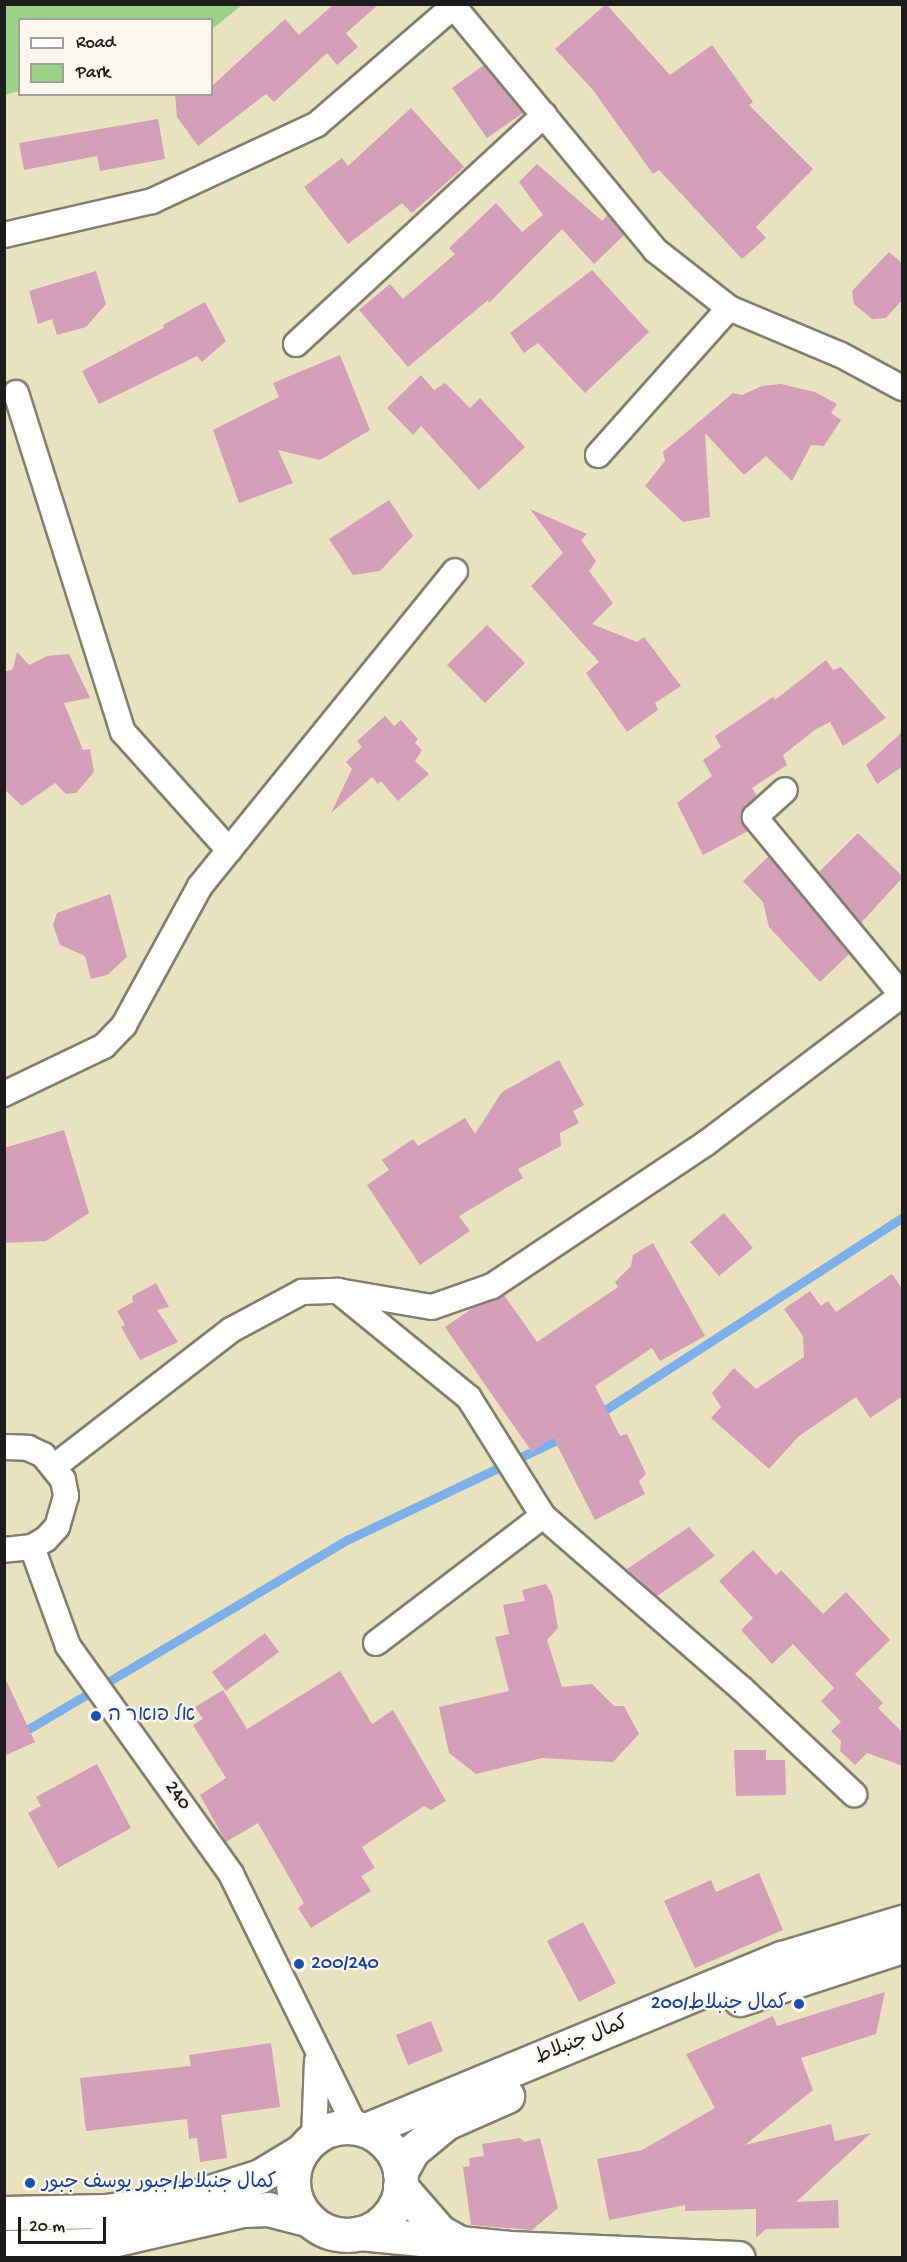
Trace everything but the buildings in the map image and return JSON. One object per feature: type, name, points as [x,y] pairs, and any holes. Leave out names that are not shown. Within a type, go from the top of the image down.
[{"type":"main road","name":"كمال جنبلاط","points":[[361,2129],[782,1958],[827,1942],[903,1922]]},
{"type":"main road","name":"كمال جنبلاط","points":[[400,2179],[423,2139],[470,2112],[745,1997],[903,1946]]},
{"type":"main road","points":[[4,2213],[106,2211],[191,2198],[260,2176],[333,2128],[361,2129],[391,2149],[400,2179],[440,2232],[470,2245]]},
{"type":"main road","points":[[308,2144],[294,2170],[293,2189],[299,2206],[310,2220]]},
{"type":"main road","points":[[360,2233],[382,2222],[393,2210],[400,2179]]},
{"type":"main road","points":[[4,2247],[91,2245],[243,2210],[268,2209],[310,2220],[338,2234],[360,2233],[470,2245],[738,2258]]},
{"type":"street","points":[[4,236],[152,201],[316,125],[456,6],[655,250],[729,308],[841,355],[903,388]]},
{"type":"street","points":[[296,344],[544,115]]},
{"type":"street","points":[[598,455],[729,308]]},
{"type":"street","points":[[16,393],[123,732],[229,850]]},
{"type":"street","points":[[4,1094],[104,1046],[124,1025],[200,886],[455,571]]},
{"type":"street","points":[[55,1466],[231,1330],[302,1292],[338,1291],[432,1307],[492,1286],[705,1144],[903,995],[755,818],[785,790]]},
{"type":"street","points":[[338,1291],[469,1398],[543,1516],[742,1689],[854,1794]]},
{"type":"street","points":[[4,1448],[28,1448],[55,1466],[63,1480],[64,1512],[52,1533],[32,1547],[4,1550]]},
{"type":"street","points":[[376,1643],[543,1516]]},
{"type":"street","name":"240","points":[[32,1547],[68,1646],[231,1874],[294,1997],[316,2050],[361,2129]]},
{"type":"street","name":"240","points":[[308,2144],[318,2105],[316,2050]]},
{"type":"green space","points":[[5,4],[242,4],[213,28],[213,18],[18,18],[18,91],[5,95]]},
{"type":"waterway","points":[[597,1415],[902,1218]]},
{"type":"waterway","points":[[20,1734],[349,1539],[565,1436]]},
{"type":"place","name":"אל פואר ה","points":[[96,1716]]},
{"type":"place","name":"200/240","points":[[299,1964]]},
{"type":"place","name":"200/كمال جنبلاط","points":[[799,2004]]},
{"type":"place","name":"كمال جنبلاط/جبور يوسف جبور","points":[[30,2183]]}]
